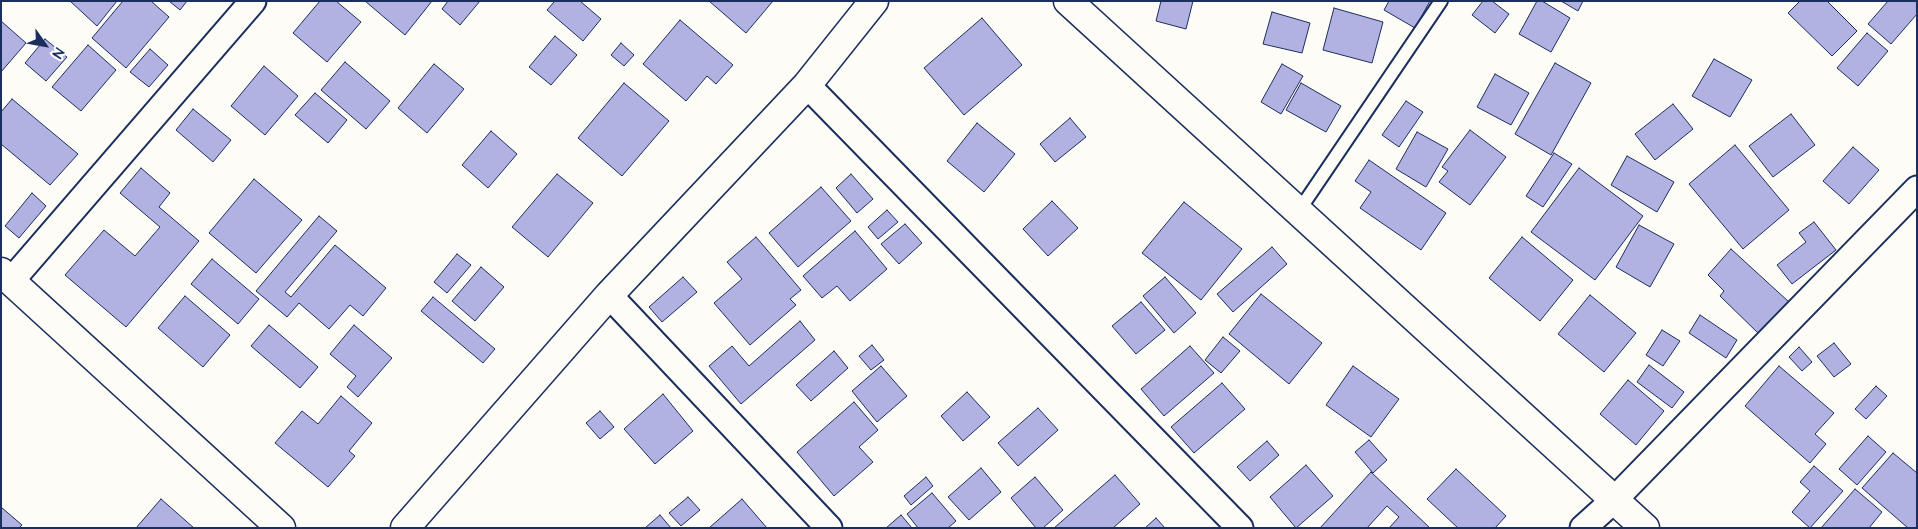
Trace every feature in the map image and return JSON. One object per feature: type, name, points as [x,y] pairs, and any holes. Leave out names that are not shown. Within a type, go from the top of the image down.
[{"type":"street","points":[[253,1],[6,276],[281,528]]},
{"type":"street","points":[[411,526],[609,295],[807,85],[874,1]]},
{"type":"street","points":[[1068,1],[1645,528]]},
{"type":"street","points":[[807,85],[1240,528]]},
{"type":"street","points":[[1583,528],[1614,500],[1917,189]]},
{"type":"street","points":[[609,295],[829,528]]},
{"type":"lane","points":[[1298,212],[1441,1]]},
{"type":"building","points":[[70,1],[117,1],[97,26]]},
{"type":"building","points":[[123,1],[151,1],[169,17],[126,68],[92,38]]},
{"type":"building","points":[[169,1],[187,1],[180,10]]},
{"type":"building","points":[[320,1],[336,1],[361,22],[327,62],[293,33]]},
{"type":"building","points":[[365,1],[432,1],[405,35]]},
{"type":"building","points":[[448,1],[480,1],[460,25],[442,9]]},
{"type":"building","points":[[555,1],[580,1],[601,19],[583,41],[547,10]]},
{"type":"building","points":[[709,1],[773,1],[746,33]]},
{"type":"building","points":[[1161,1],[1193,1],[1186,29],[1156,21]]},
{"type":"building","points":[[1389,1],[1430,1],[1415,28],[1384,10]]},
{"type":"building","points":[[1483,1],[1492,1],[1509,14],[1495,33],[1472,15]]},
{"type":"building","points":[[1537,1],[1542,1],[1570,18],[1551,52],[1519,34]]},
{"type":"building","points":[[1561,1],[1583,1],[1578,11]]},
{"type":"building","points":[[1800,1],[1827,1],[1857,31],[1832,56],[1788,13]]},
{"type":"building","points":[[1888,1],[1917,1],[1917,14],[1891,44],[1868,24]]},
{"type":"building","points":[[1334,8],[1383,22],[1372,63],[1323,50]]},
{"type":"building","points":[[1272,12],[1310,23],[1302,53],[1263,44]]},
{"type":"building","points":[[982,18],[1022,65],[964,115],[924,68]]},
{"type":"building","points":[[680,20],[733,65],[716,84],[707,76],[686,101],[643,64]]},
{"type":"building","points":[[1,21],[26,43],[1,72]]},
{"type":"building","points":[[1867,33],[1888,51],[1858,86],[1837,68]]},
{"type":"building","points":[[555,36],[577,55],[551,85],[529,67]]},
{"type":"building","points":[[45,39],[67,57],[46,81],[25,63]]},
{"type":"building","points":[[621,43],[634,55],[624,66],[611,55]]},
{"type":"building","points":[[88,45],[116,70],[81,111],[52,87]]},
{"type":"building","points":[[150,49],[168,65],[149,87],[130,72]]},
{"type":"building","points":[[1714,59],[1752,80],[1730,117],[1692,96]]},
{"type":"building","points":[[345,62],[390,101],[366,129],[321,90]]},
{"type":"building","points":[[1555,63],[1591,83],[1551,155],[1515,134]]},
{"type":"building","points":[[434,64],[464,89],[427,133],[398,108]]},
{"type":"building","points":[[1282,64],[1303,76],[1281,114],[1261,102]]},
{"type":"building","points":[[264,66],[298,96],[265,135],[231,106]]},
{"type":"building","points":[[1495,74],[1529,93],[1511,125],[1477,107]]},
{"type":"building","points":[[624,83],[669,121],[622,176],[578,138]]},
{"type":"building","points":[[1301,83],[1341,106],[1326,132],[1286,110]]},
{"type":"building","points":[[315,93],[347,120],[328,143],[295,115]]},
{"type":"building","points":[[12,99],[78,154],[50,185],[1,144],[1,112]]},
{"type":"building","points":[[1406,101],[1423,112],[1399,147],[1382,135]]},
{"type":"building","points":[[1673,104],[1693,129],[1655,160],[1635,134]]},
{"type":"building","points":[[193,109],[231,140],[213,162],[176,130]]},
{"type":"building","points":[[1791,114],[1815,145],[1773,177],[1749,146]]},
{"type":"building","points":[[1070,118],[1086,137],[1055,162],[1040,144]]},
{"type":"building","points":[[977,123],[1015,154],[984,192],[947,161]]},
{"type":"building","points":[[1470,130],[1506,157],[1470,205],[1439,182],[1448,171],[1442,167]]},
{"type":"building","points":[[491,131],[517,154],[488,188],[462,165]]},
{"type":"building","points":[[1417,132],[1448,149],[1426,187],[1396,169]]},
{"type":"building","points":[[1735,145],[1789,210],[1743,249],[1689,184]]},
{"type":"building","points":[[1853,147],[1879,170],[1849,204],[1823,181]]},
{"type":"building","points":[[1554,153],[1572,164],[1543,207],[1526,196]]},
{"type":"building","points":[[1627,156],[1674,182],[1657,212],[1611,185]]},
{"type":"building","points":[[1369,160],[1446,213],[1421,250],[1360,208],[1371,192],[1355,181]]},
{"type":"building","points":[[141,168],[170,193],[159,207],[199,241],[126,327],[65,275],[104,230],[135,256],[160,227],[120,193]]},
{"type":"building","points":[[1579,168],[1643,216],[1595,280],[1531,232]]},
{"type":"building","points":[[557,174],[593,203],[548,257],[512,227]]},
{"type":"building","points":[[851,174],[873,199],[857,213],[836,188]]},
{"type":"building","points":[[254,179],[302,220],[256,273],[209,233]]},
{"type":"building","points":[[821,187],[851,221],[798,267],[769,233]]},
{"type":"building","points":[[32,193],[46,206],[19,238],[5,226]]},
{"type":"building","points":[[1052,201],[1078,228],[1048,256],[1023,229]]},
{"type":"building","points":[[1184,202],[1242,249],[1201,300],[1142,253]]},
{"type":"building","points":[[887,210],[898,222],[878,239],[868,227]]},
{"type":"building","points":[[319,216],[337,231],[285,292],[291,297],[335,245],[386,288],[363,316],[350,305],[329,329],[299,303],[287,317],[256,291]]},
{"type":"building","points":[[1814,222],[1836,250],[1792,284],[1777,265],[1806,242],[1799,233]]},
{"type":"building","points":[[905,224],[922,243],[899,264],[881,244]]},
{"type":"building","points":[[1639,225],[1674,244],[1650,287],[1616,267]]},
{"type":"building","points":[[855,231],[887,269],[850,301],[837,286],[822,298],[803,276]]},
{"type":"building","points":[[756,237],[801,290],[790,299],[796,305],[750,345],[714,303],[742,279],[727,262]]},
{"type":"building","points":[[1522,237],[1573,280],[1540,321],[1489,278]]},
{"type":"building","points":[[1272,247],[1287,264],[1233,312],[1217,294]]},
{"type":"building","points":[[1731,249],[1789,302],[1759,334],[1720,296],[1724,291],[1708,275]]},
{"type":"building","points":[[457,254],[471,265],[447,293],[434,282]]},
{"type":"building","points":[[212,259],[259,299],[238,324],[191,284]]},
{"type":"building","points":[[481,267],[504,287],[475,321],[452,301]]},
{"type":"building","points":[[683,277],[697,292],[662,322],[649,307]]},
{"type":"building","points":[[1165,277],[1196,313],[1174,333],[1143,296]]},
{"type":"building","points":[[1261,294],[1322,343],[1289,384],[1229,334]]},
{"type":"building","points":[[1590,295],[1636,333],[1604,372],[1558,334]]},
{"type":"building","points":[[185,296],[230,335],[203,367],[158,328]]},
{"type":"building","points":[[433,297],[495,349],[483,363],[421,311]]},
{"type":"building","points":[[1141,302],[1165,330],[1136,354],[1112,326]]},
{"type":"building","points":[[1700,315],[1737,340],[1726,358],[1689,333]]},
{"type":"building","points":[[800,321],[815,340],[741,404],[709,366],[732,346],[749,366]]},
{"type":"building","points":[[269,325],[318,367],[300,388],[251,346]]},
{"type":"building","points":[[354,325],[392,358],[358,397],[347,387],[356,376],[330,354]]},
{"type":"building","points":[[1662,330],[1680,341],[1663,366],[1646,355]]},
{"type":"building","points":[[1223,337],[1240,351],[1221,373],[1205,360]]},
{"type":"building","points":[[1834,343],[1851,364],[1834,377],[1817,356]]},
{"type":"building","points":[[872,345],[884,360],[871,370],[859,356]]},
{"type":"building","points":[[1190,346],[1214,373],[1164,416],[1141,389]]},
{"type":"building","points":[[1799,347],[1812,362],[1802,371],[1789,357]]},
{"type":"building","points":[[834,351],[848,368],[811,401],[796,385]]},
{"type":"building","points":[[1649,365],[1684,392],[1672,408],[1637,382]]},
{"type":"building","points":[[881,366],[907,396],[877,422],[852,391]]},
{"type":"building","points":[[1353,366],[1399,399],[1371,437],[1326,405]]},
{"type":"building","points":[[1779,366],[1834,413],[1815,434],[1826,444],[1810,463],[1745,406]]},
{"type":"building","points":[[1628,380],[1664,411],[1636,445],[1600,414]]},
{"type":"building","points":[[1222,383],[1245,409],[1194,453],[1171,427]]},
{"type":"building","points":[[1876,386],[1887,396],[1866,419],[1855,409]]},
{"type":"building","points":[[967,392],[990,417],[963,441],[941,416]]},
{"type":"building","points":[[663,394],[693,431],[655,464],[624,429]]},
{"type":"building","points":[[341,396],[372,423],[349,451],[355,456],[328,487],[275,443],[302,411],[318,424]]},
{"type":"building","points":[[854,402],[878,430],[859,447],[873,462],[834,496],[797,452]]},
{"type":"building","points":[[1038,408],[1058,430],[1018,466],[998,443]]},
{"type":"building","points":[[600,411],[614,427],[600,439],[586,423]]},
{"type":"building","points":[[1868,436],[1886,452],[1857,485],[1839,469]]},
{"type":"building","points":[[1369,440],[1387,460],[1373,473],[1355,452]]},
{"type":"building","points":[[1267,441],[1279,455],[1250,481],[1237,467]]},
{"type":"building","points":[[1893,453],[1917,473],[1917,528],[1908,528],[1862,488]]},
{"type":"building","points":[[1306,465],[1333,496],[1296,528],[1270,497]]},
{"type":"building","points":[[1814,466],[1843,491],[1810,528],[1792,512],[1810,491],[1800,482]]},
{"type":"building","points":[[981,468],[1001,492],[969,520],[948,497]]},
{"type":"building","points":[[1456,469],[1506,516],[1495,528],[1458,528],[1427,499]]},
{"type":"building","points":[[1371,472],[1430,528],[1389,528],[1399,517],[1387,506],[1367,528],[1320,528]]},
{"type":"building","points":[[1115,475],[1140,504],[1113,528],[1054,528]]},
{"type":"building","points":[[926,477],[933,486],[911,505],[904,496]]},
{"type":"building","points":[[1035,477],[1063,510],[1043,528],[1036,528],[1011,498]]},
{"type":"building","points":[[1855,489],[1882,512],[1869,528],[1821,528]]},
{"type":"building","points":[[932,493],[956,521],[948,528],[918,528],[907,514]]},
{"type":"building","points":[[688,497],[700,510],[681,526],[669,513]]},
{"type":"building","points":[[161,499],[194,528],[136,528]]},
{"type":"building","points":[[742,499],[767,528],[709,528]]},
{"type":"building","points":[[1,507],[22,525],[19,528],[1,528]]},
{"type":"building","points":[[660,515],[671,528],[645,528]]},
{"type":"building","points":[[901,515],[912,528],[886,528]]},
{"type":"building","points":[[1156,518],[1165,528],[1145,528]]}]
